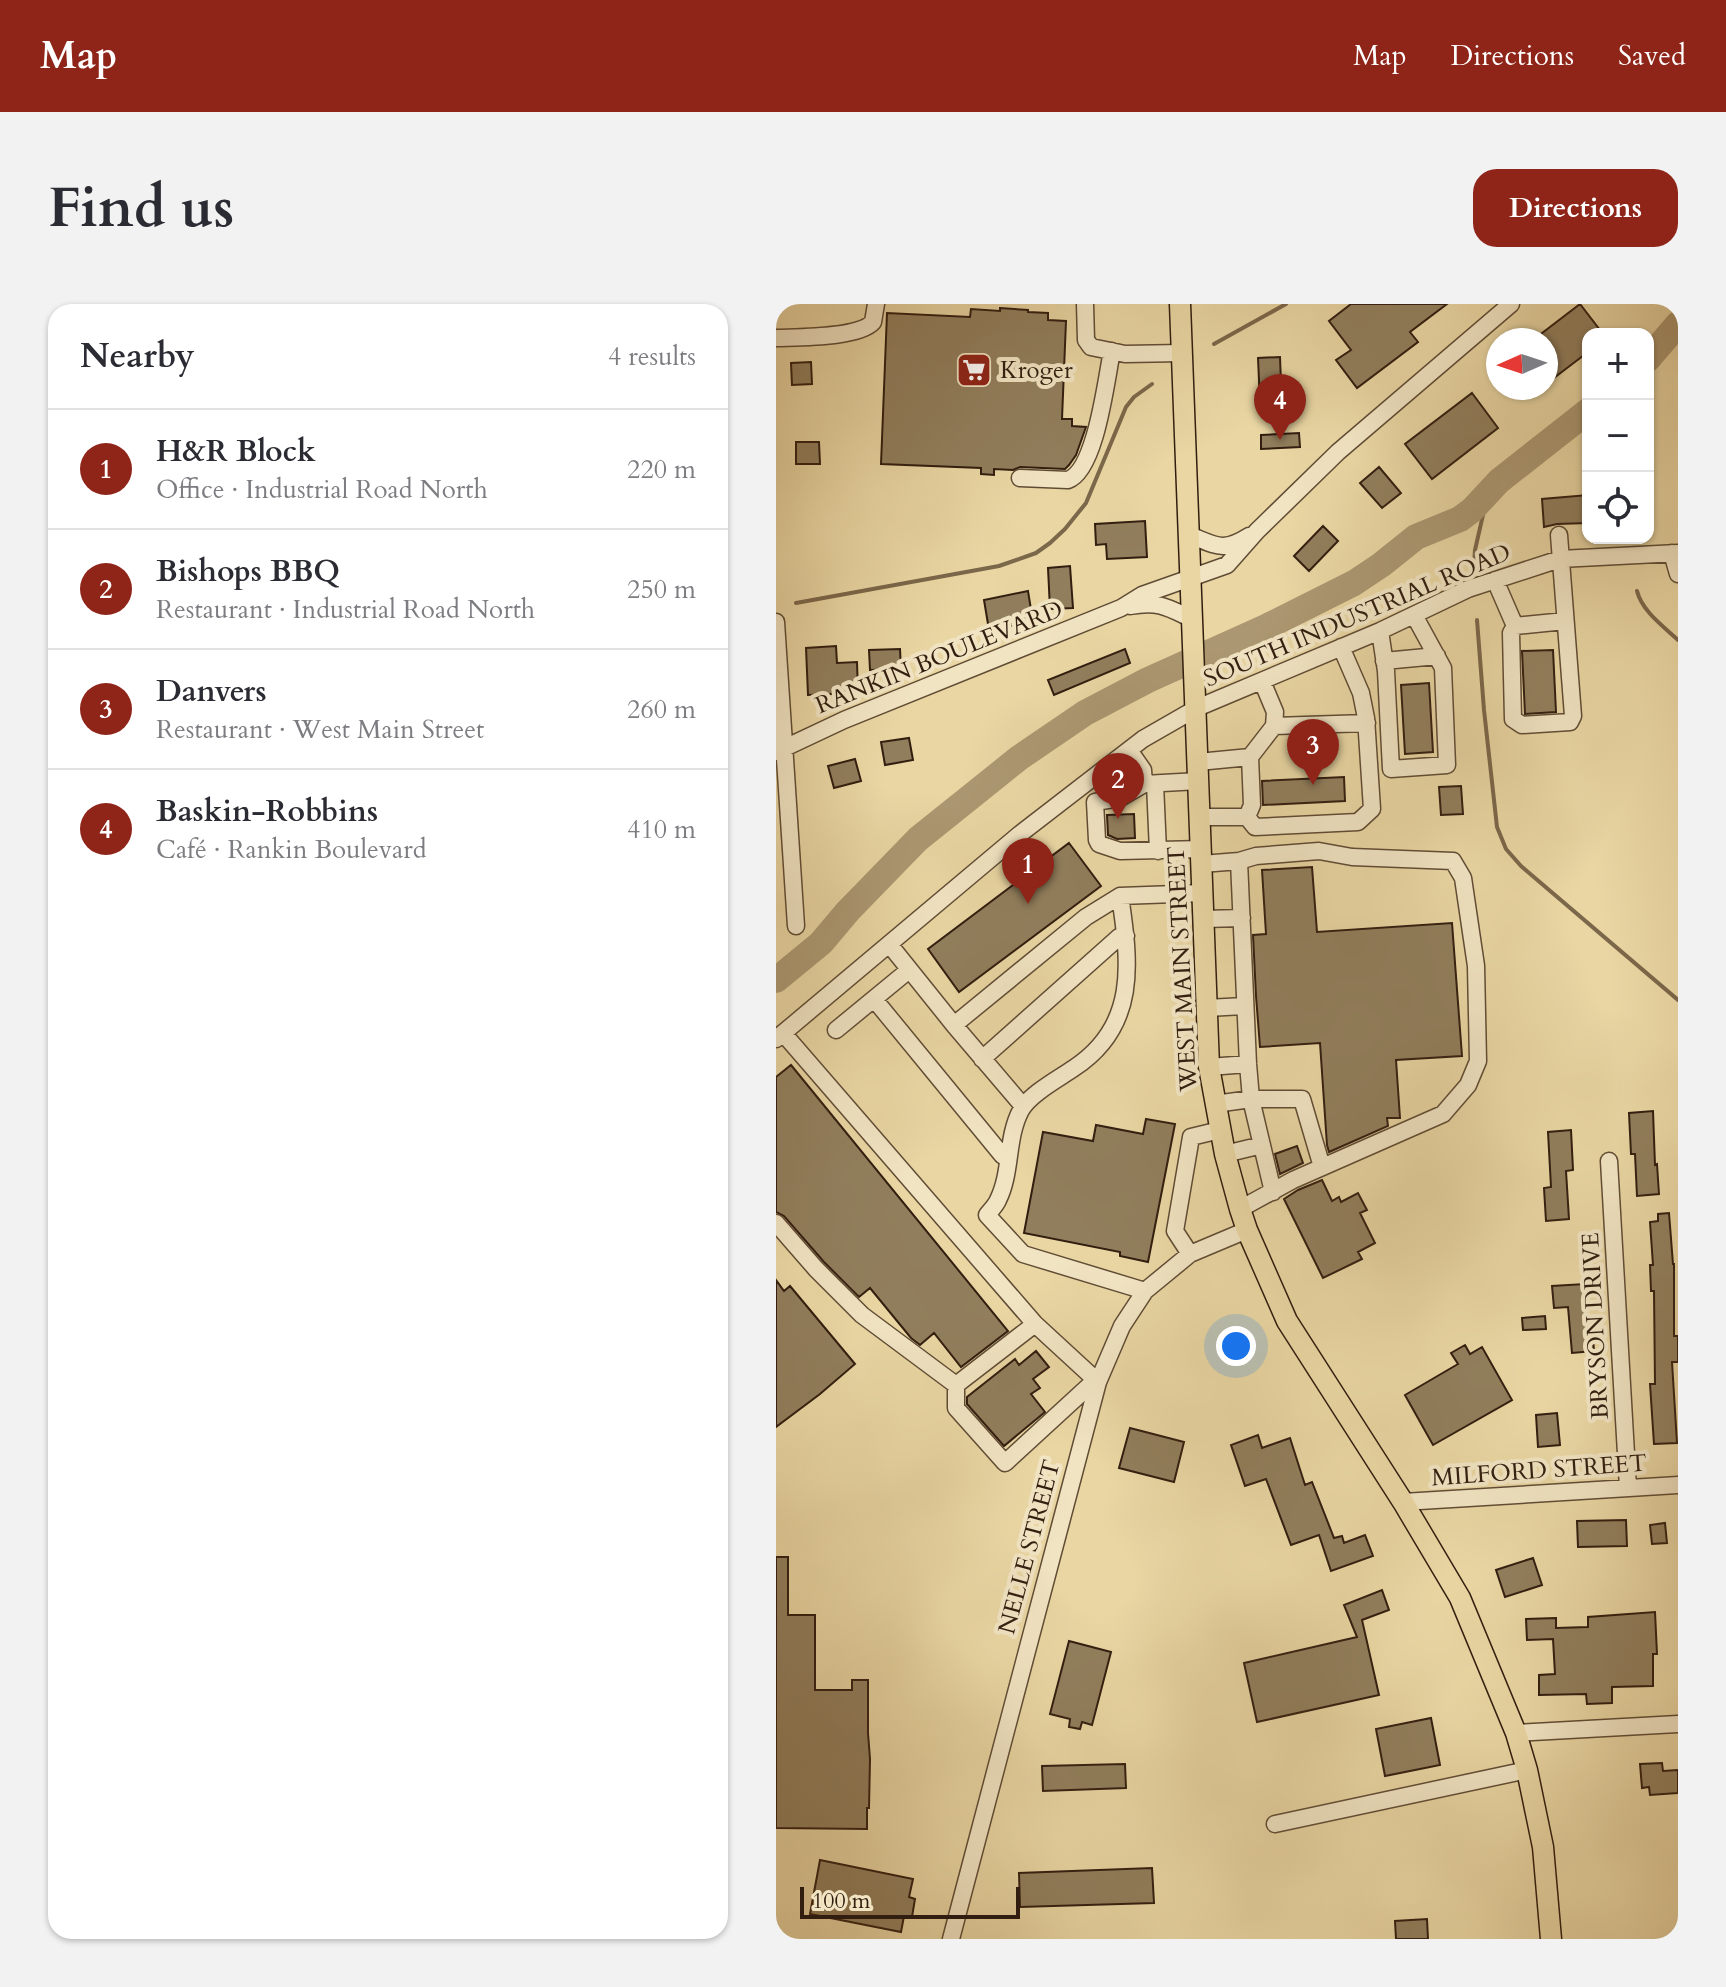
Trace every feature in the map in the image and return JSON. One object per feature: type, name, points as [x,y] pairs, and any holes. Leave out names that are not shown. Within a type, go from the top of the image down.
[{"type":"main road","name":"WEST MAIN STREET","points":[[1180,304],[1209,1067],[1225,1154],[1247,1230],[1287,1321],[1403,1502],[1460,1598],[1516,1733],[1527,1770],[1543,1847],[1551,1939]]},
{"type":"street","points":[[776,338],[863,330],[873,322],[876,304]]},
{"type":"street","points":[[1085,304],[1087,344],[1094,348],[1139,354],[1182,353]]},
{"type":"street","name":"RANKIN BOULEVARD","points":[[780,750],[844,720],[1121,608],[1142,595],[1227,565],[1257,531],[1338,452],[1511,304]]},
{"type":"street","points":[[1020,478],[1068,480],[1078,474],[1089,454],[1098,426],[1112,351]]},
{"type":"street","name":"RANKIN BOULEVARD","points":[[1189,535],[1225,547],[1236,545],[1257,531]]},
{"type":"street","points":[[1515,626],[1511,633],[1513,719],[1522,725],[1570,722],[1573,716],[1559,535]]},
{"type":"street","points":[[1675,553],[1678,574]]},
{"type":"street","name":"SOUTH INDUSTRIAL ROAD","points":[[780,1036],[1020,834],[1143,739],[1197,708],[1495,580],[1560,559],[1675,553]]},
{"type":"street","points":[[1495,580],[1515,626]]},
{"type":"street","name":"RANKIN BOULEVARD","points":[[1121,608],[1158,604],[1192,619]]},
{"type":"street","points":[[1380,631],[1391,769],[1447,765],[1443,668],[1414,615]]},
{"type":"street","points":[[1515,626],[1565,621]]},
{"type":"street","points":[[776,622],[780,750],[796,926]]},
{"type":"street","points":[[1247,817],[1255,827],[1358,822],[1372,809],[1367,723],[1361,693],[1341,647]]},
{"type":"street","points":[[1384,661],[1437,656]]},
{"type":"street","points":[[1095,802],[1120,798],[1149,784],[1250,757],[1274,726],[1275,712],[1262,681]]},
{"type":"street","points":[[1274,726],[1367,723]]},
{"type":"street","points":[[1129,750],[1149,784],[1158,851]]},
{"type":"street","points":[[1247,817],[1252,805],[1250,757]]},
{"type":"street","points":[[1083,785],[1095,802],[1099,844],[1120,851],[1158,851],[1239,861],[1256,856],[1319,851],[1352,857],[1453,861],[1463,878],[1477,981],[1478,1061],[1468,1085],[1443,1114],[1293,1180],[1240,1209]]},
{"type":"street","points":[[1200,817],[1247,817]]},
{"type":"street","points":[[1239,861],[1251,1099],[1273,1192]]},
{"type":"street","points":[[954,1025],[1086,917],[1120,896],[1203,893]]},
{"type":"street","points":[[1120,896],[1127,960],[1125,989],[1115,1027],[1083,1062],[1023,1106],[1015,1124],[998,1200],[987,1215],[1023,1254],[1145,1291]]},
{"type":"street","points":[[1204,919],[1242,918]]},
{"type":"street","points":[[982,1059],[1119,937],[1126,936]]},
{"type":"street","points":[[889,944],[1023,1106]]},
{"type":"street","points":[[836,1030],[909,970]]},
{"type":"street","points":[[874,999],[1008,1159]]},
{"type":"street","points":[[1207,1008],[1244,1006]]},
{"type":"street","points":[[780,1036],[1035,1324],[1096,1381],[1005,1463],[956,1408],[956,1385]]},
{"type":"street","points":[[1209,1067],[1248,1064]]},
{"type":"street","points":[[1215,1104],[1251,1099],[1302,1099],[1322,1167]]},
{"type":"street","points":[[1190,1254],[1175,1231],[1191,1137],[1220,1130]]},
{"type":"street","points":[[1225,1154],[1262,1145]]},
{"type":"street","name":"BRYSON DRIVE","points":[[1609,1161],[1628,1488]]},
{"type":"street","points":[[776,1223],[862,1315],[956,1385]]},
{"type":"street","name":"NELLE STREET","points":[[951,1939],[1096,1381],[1122,1326],[1145,1291],[1190,1254],[1247,1230]]},
{"type":"street","points":[[956,1385],[1035,1324]]},
{"type":"street","name":"MILFORD STREET","points":[[1403,1502],[1678,1485]]},
{"type":"street","points":[[1516,1733],[1678,1724]]},
{"type":"street","points":[[1275,1824],[1527,1770]]},
{"type":"building","points":[[1351,304],[1447,304],[1410,332],[1418,342],[1357,388],[1336,360],[1351,350],[1329,321]]},
{"type":"building","points":[[1580,304],[1598,328],[1582,328],[1582,357],[1558,375],[1558,328],[1549,328]]},
{"type":"building","name":"Kroger","points":[[1000,308],[1048,313],[1048,320],[1066,321],[1062,419],[1072,419],[1072,426],[1086,427],[1069,465],[1065,469],[994,469],[994,475],[981,474],[981,468],[881,464],[887,313],[970,317],[971,309],[1000,311]]},
{"type":"building","points":[[1280,357],[1281,383],[1294,382],[1295,402],[1260,403],[1258,358]]},
{"type":"building","points":[[811,362],[812,384],[792,385],[791,363]]},
{"type":"building","points":[[1472,393],[1498,428],[1432,479],[1405,444]]},
{"type":"building","points":[[1299,433],[1300,447],[1261,449],[1261,435]]},
{"type":"building","points":[[796,442],[819,442],[820,464],[796,464]]},
{"type":"building","points":[[1379,467],[1401,493],[1382,508],[1360,483]]},
{"type":"building","points":[[1582,496],[1582,523],[1544,527],[1542,499]]},
{"type":"building","points":[[1145,521],[1147,557],[1107,559],[1106,544],[1096,545],[1095,524]]},
{"type":"building","points":[[1323,526],[1338,541],[1309,571],[1294,556]]},
{"type":"building","points":[[1070,566],[1073,608],[1050,609],[1048,568]]},
{"type":"building","points":[[1028,591],[1033,622],[989,630],[984,600]]},
{"type":"building","points":[[836,646],[837,663],[857,662],[858,693],[808,695],[806,648]]},
{"type":"building","points":[[900,649],[901,669],[870,670],[869,650]]},
{"type":"building","points":[[1125,649],[1130,663],[1054,695],[1048,680]]},
{"type":"building","points":[[1553,650],[1556,712],[1525,714],[1522,651]]},
{"type":"building","points":[[1429,683],[1433,752],[1405,754],[1401,685]]},
{"type":"building","points":[[909,738],[913,760],[885,765],[881,742]]},
{"type":"building","points":[[855,759],[861,781],[834,788],[828,766]]},
{"type":"building","points":[[1344,777],[1345,801],[1263,805],[1262,781]]},
{"type":"building","points":[[1461,786],[1463,814],[1441,815],[1439,787]]},
{"type":"building","points":[[1134,814],[1135,838],[1117,839],[1108,835],[1107,815]]},
{"type":"building","points":[[1069,843],[1101,886],[959,992],[928,949]]},
{"type":"building","points":[[1312,867],[1317,932],[1452,923],[1462,1056],[1396,1060],[1400,1118],[1387,1118],[1388,1126],[1329,1152],[1320,1043],[1260,1047],[1256,996],[1253,935],[1266,934],[1262,870]]},
{"type":"building","points":[[791,1065],[1008,1331],[961,1367],[934,1333],[920,1345],[911,1338],[870,1288],[859,1297],[784,1216],[776,1212],[776,1077]]},
{"type":"building","points":[[1653,1111],[1659,1194],[1637,1196],[1629,1113]]},
{"type":"building","points":[[1146,1119],[1175,1124],[1148,1262],[1120,1256],[1120,1252],[1024,1233],[1043,1132],[1093,1141],[1096,1125],[1143,1134]]},
{"type":"building","points":[[1571,1130],[1573,1170],[1566,1171],[1569,1219],[1546,1221],[1544,1188],[1551,1187],[1548,1132]]},
{"type":"building","points":[[1297,1146],[1303,1163],[1280,1174],[1275,1154]]},
{"type":"building","points":[[1322,1180],[1332,1201],[1339,1197],[1341,1202],[1358,1193],[1367,1210],[1360,1213],[1375,1243],[1358,1252],[1362,1259],[1323,1278],[1284,1199]]},
{"type":"building","points":[[1669,1213],[1674,1264],[1674,1336],[1678,1336],[1678,1362],[1672,1362],[1677,1443],[1654,1444],[1650,1384],[1655,1384],[1650,1222],[1658,1221],[1658,1214]]},
{"type":"building","points":[[776,1280],[784,1291],[790,1286],[855,1364],[776,1427]]},
{"type":"building","points":[[1585,1284],[1588,1327],[1592,1326],[1594,1351],[1572,1353],[1568,1307],[1554,1308],[1552,1286]]},
{"type":"building","points":[[1545,1316],[1546,1329],[1523,1330],[1522,1318]]},
{"type":"building","points":[[1465,1345],[1470,1354],[1482,1347],[1512,1400],[1433,1445],[1405,1395],[1458,1364],[1451,1353]]},
{"type":"building","points":[[1036,1351],[1049,1367],[1033,1379],[1040,1388],[1031,1394],[1045,1412],[1004,1446],[967,1404],[967,1397],[1015,1359],[1019,1365]]},
{"type":"building","points":[[1557,1413],[1560,1445],[1538,1447],[1536,1415]]},
{"type":"building","points":[[1130,1428],[1184,1442],[1174,1482],[1119,1468]]},
{"type":"building","points":[[1258,1435],[1262,1448],[1290,1438],[1305,1485],[1312,1482],[1334,1538],[1342,1536],[1344,1543],[1365,1535],[1373,1556],[1331,1571],[1319,1535],[1291,1545],[1266,1479],[1245,1486],[1231,1445]]},
{"type":"building","points":[[1626,1520],[1627,1546],[1578,1547],[1577,1521]]},
{"type":"building","points":[[1665,1523],[1667,1543],[1652,1544],[1650,1525]]},
{"type":"building","points":[[776,1557],[788,1557],[788,1615],[815,1615],[815,1690],[852,1690],[852,1680],[868,1680],[870,1759],[867,1829],[776,1828]]},
{"type":"building","points":[[1533,1558],[1542,1585],[1505,1597],[1496,1570]]},
{"type":"building","points":[[1382,1590],[1389,1610],[1362,1620],[1379,1695],[1257,1722],[1244,1663],[1357,1637],[1344,1605]]},
{"type":"building","points":[[1655,1612],[1657,1654],[1653,1654],[1653,1686],[1612,1687],[1612,1703],[1587,1704],[1586,1694],[1539,1695],[1539,1675],[1555,1674],[1553,1639],[1527,1640],[1526,1619],[1556,1618],[1556,1628],[1588,1627],[1588,1617]]},
{"type":"building","points":[[1069,1641],[1111,1652],[1092,1725],[1082,1722],[1080,1729],[1069,1727],[1070,1719],[1050,1714]]},
{"type":"building","points":[[1431,1718],[1440,1765],[1385,1776],[1376,1729]]},
{"type":"building","points":[[1662,1763],[1663,1771],[1678,1770],[1678,1793],[1650,1795],[1649,1787],[1642,1788],[1640,1764]]},
{"type":"building","points":[[1125,1764],[1126,1788],[1043,1791],[1042,1766]]},
{"type":"building","points":[[820,1860],[913,1879],[909,1897],[915,1899],[912,1917],[904,1916],[901,1932],[810,1914]]},
{"type":"building","points":[[1152,1868],[1154,1903],[1020,1907],[1019,1873]]},
{"type":"building","points":[[1427,1919],[1428,1939],[1396,1939],[1395,1921]]},
{"type":"waterway","points":[[1214,344],[1286,304]]},
{"type":"waterway","points":[[1654,352],[1678,324]]},
{"type":"waterway","points":[[796,603],[999,566],[1036,553],[1065,529],[1086,503],[1126,407],[1152,384]]},
{"type":"waterway","points":[[776,980],[821,943],[918,839],[1019,758],[1085,713],[1354,583],[1416,537],[1460,519],[1499,481],[1582,416]]},
{"type":"waterway","points":[[1474,564],[1488,493]]},
{"type":"waterway","points":[[1637,591],[1648,612],[1678,640]]},
{"type":"waterway","points":[[1477,620],[1497,827],[1506,849],[1521,866],[1678,1000]]},
{"type":"place","name":"Kroger","points":[[974,370]]},
{"type":"place","name":"Baskin-Robbins","points":[[1280,440]]},
{"type":"place","name":"Danvers","points":[[1313,785]]},
{"type":"place","name":"Bishops BBQ","points":[[1118,819]]},
{"type":"place","name":"H&R Block","points":[[1028,904]]}]
